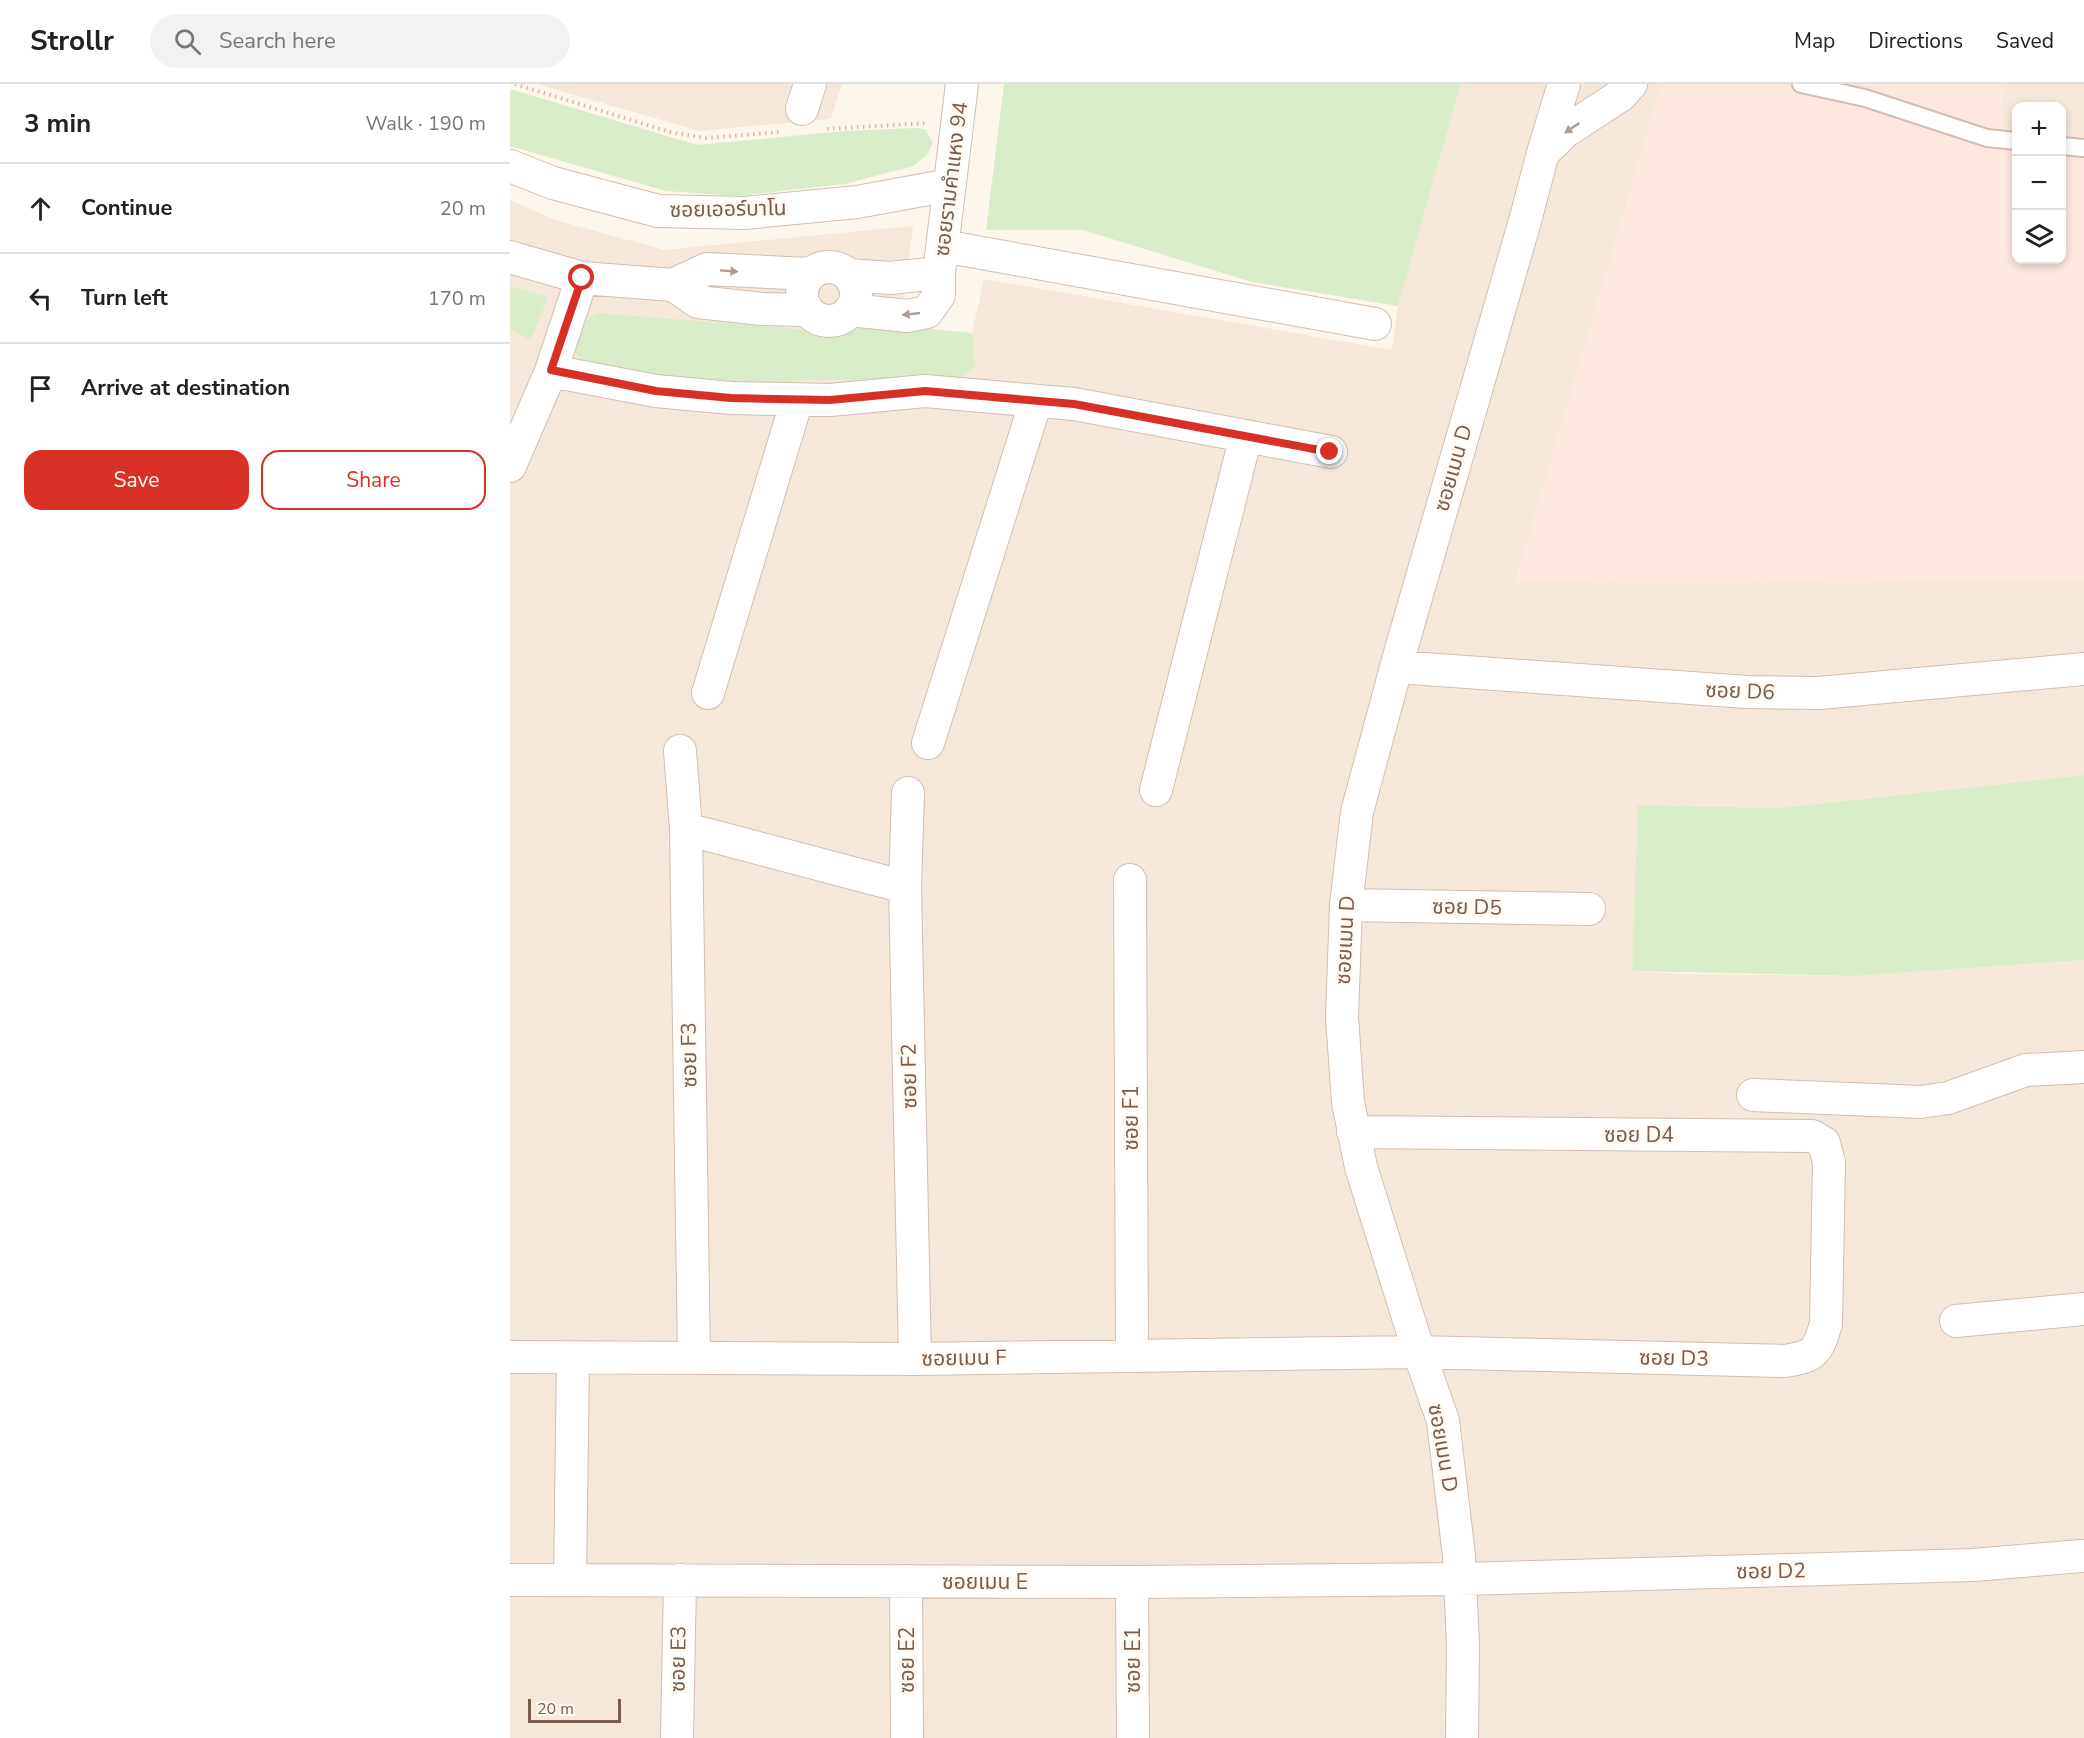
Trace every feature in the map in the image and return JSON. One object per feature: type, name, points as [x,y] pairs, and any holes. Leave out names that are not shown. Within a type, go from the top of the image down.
[{"type":"street","name":"ซอยรามคําแหง 94","points":[[850,310],[907,316],[927,312],[939,295],[941,259],[962,84]]},
{"type":"street","name":"ซอยเมน D","points":[[1462,1738],[1463,1645],[1459,1556],[1443,1421],[1361,1167],[1348,1102],[1342,1017],[1346,905],[1358,812],[1396,667],[1564,84]]},
{"type":"street","points":[[1543,153],[1566,131],[1621,95],[1631,84]]},
{"type":"street","name":"ซอยเออร์บาโน","points":[[510,166],[553,183],[658,211],[744,213],[857,202],[950,185]]},
{"type":"street","points":[[510,256],[582,278],[673,285],[707,269],[810,274]]},
{"type":"street","points":[[849,275],[855,287],[856,297],[850,310],[840,319],[831,322],[822,321],[806,310],[801,294],[803,285],[810,274],[821,267],[838,268],[849,275],[890,278],[941,259],[1375,324]]},
{"type":"street","points":[[510,466],[551,370],[582,278]]},
{"type":"street","points":[[673,285],[698,302],[762,309],[806,310]]},
{"type":"street","points":[[551,370],[656,391],[731,398],[830,400],[925,391],[1074,404],[1330,452]]},
{"type":"street","points":[[708,693],[797,400]]},
{"type":"street","points":[[928,743],[1035,401]]},
{"type":"street","points":[[1156,790],[1246,436]]},
{"type":"street","name":"ซอย D6","points":[[1396,667],[1748,693],[1819,693],[2084,669]]},
{"type":"street","name":"ซอย F3","points":[[680,751],[686,829],[694,1358]]},
{"type":"street","name":"ซอย F2","points":[[908,793],[905,887],[915,1359]]},
{"type":"street","points":[[686,829],[905,887]]},
{"type":"street","name":"ซอย F1","points":[[1130,880],[1132,1356]]},
{"type":"street","name":"ซอย D5","points":[[1346,905],[1589,909]]},
{"type":"street","points":[[1753,1095],[1921,1102],[1948,1098],[2026,1070],[2084,1067]]},
{"type":"street","name":"ซอย D4","points":[[1353,1132],[1812,1136],[1824,1143],[1829,1162],[1828,1243]]},
{"type":"street","name":"ซอย D3","points":[[1419,1352],[1785,1361],[1808,1357],[1820,1345],[1826,1324],[1828,1243]]},
{"type":"street","points":[[1956,1321],[2084,1309]]},
{"type":"street","name":"ซอยเมน F","points":[[510,1357],[915,1359],[1419,1352]]},
{"type":"street","points":[[570,1580],[573,1359]]},
{"type":"street","name":"ซอย D2","points":[[1460,1579],[1973,1565],[2081,1556]]},
{"type":"street","name":"ซอยเมน E","points":[[510,1580],[1132,1582],[1460,1579]]},
{"type":"street","name":"ซอย E3","points":[[677,1738],[680,1580]]},
{"type":"street","name":"ซอย E2","points":[[906,1581],[907,1738]]},
{"type":"street","name":"ซอย E1","points":[[1132,1582],[1133,1738]]},
{"type":"lane","points":[[1801,84],[1864,98],[1987,138],[2012,141]]},
{"type":"lane","points":[[2066,146],[2084,148]]},
{"type":"path","points":[[515,84],[670,132],[706,138],[804,113],[958,121]]},
{"type":"shaded area","points":[[537,84],[842,84],[831,119],[699,131]]},
{"type":"shaded area","points":[[1461,84],[1662,84],[1516,581],[1815,582],[2084,579],[2084,775],[1778,808],[1639,805],[1632,971],[1854,976],[2084,960],[2084,1738],[510,1738],[510,200],[556,220],[664,250],[913,226],[901,326],[972,333],[984,279],[1392,350],[1398,306]]},
{"type":"shaded area","points":[[1662,84],[2003,84],[2000,130],[2012,132],[2012,264],[2066,264],[2066,135],[2084,137],[2084,579],[1815,582],[1516,581]]},
{"type":"shaded area","points":[[2003,84],[2084,84],[2084,137],[2066,135],[2066,102],[2012,102],[2012,132],[2000,130]]},
{"type":"green space","points":[[1004,84],[1461,84],[1398,306],[1252,282],[1083,230],[986,230]]},
{"type":"green space","points":[[510,89],[697,145],[845,131],[915,128],[925,129],[933,142],[927,155],[913,166],[845,184],[736,196],[666,191],[510,146]]},
{"type":"green space","points":[[510,286],[548,297],[531,340],[510,329]]},
{"type":"green space","points":[[597,313],[810,330],[901,326],[972,333],[975,367],[957,381],[813,380],[718,387],[591,365],[574,353],[586,321]]},
{"type":"green space","points":[[2084,775],[2084,960],[1854,976],[1632,971],[1638,805],[1778,808]]},
{"type":"route","points":[[582,278],[551,370],[656,391],[731,398],[830,400],[925,391],[1074,404],[1330,452]]}]
